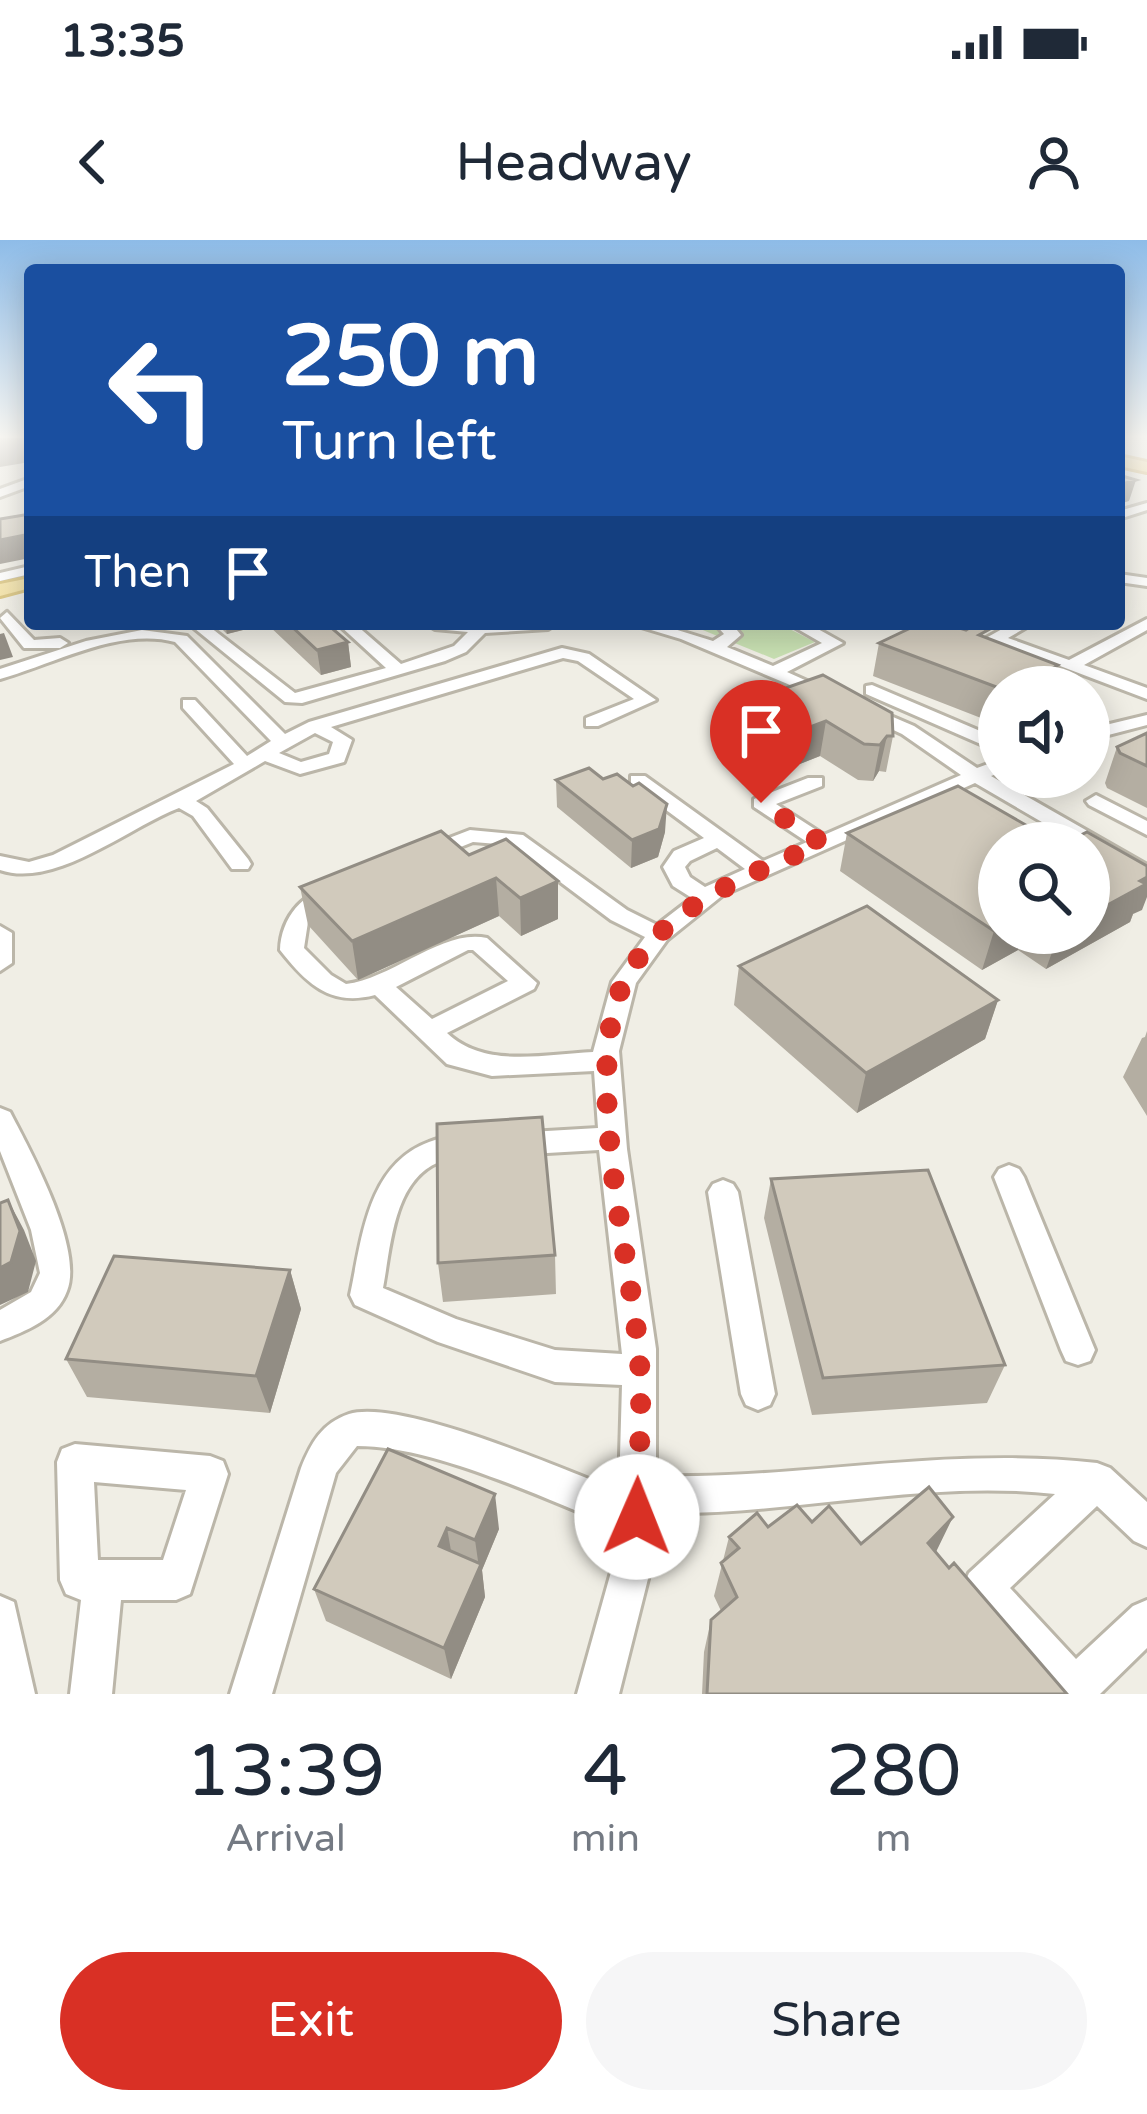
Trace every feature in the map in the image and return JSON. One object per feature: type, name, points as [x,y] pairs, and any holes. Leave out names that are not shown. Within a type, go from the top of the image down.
[{"type":"street","points":[[2,612],[30,645],[60,643],[97,632],[175,635],[273,748],[300,768],[337,758],[345,746],[343,740],[315,726]]},
{"type":"street","points":[[1011,630],[994,638],[1070,666],[1147,624]]},
{"type":"street","points":[[50,630],[60,643]]},
{"type":"street","points":[[204,630],[231,655],[267,674],[291,698],[460,649],[478,630]]},
{"type":"street","points":[[353,630],[398,670]]},
{"type":"street","points":[[658,630],[888,718],[978,766]]},
{"type":"street","points":[[714,648],[733,634],[729,630]]},
{"type":"street","points":[[773,672],[835,644],[808,630]]},
{"type":"street","points":[[0,674],[97,632]]},
{"type":"street","points":[[0,862],[29,868],[75,854],[315,726],[534,659],[570,653],[583,656],[647,700],[592,722]]},
{"type":"street","points":[[1110,681],[1147,694]]},
{"type":"street","points":[[872,690],[978,737]]},
{"type":"street","points":[[190,704],[245,765]]},
{"type":"street","points":[[1110,730],[1147,720]]},
{"type":"street","points":[[598,1694],[637,1546],[639,1370],[606,1061],[624,982],[659,934],[706,897],[978,775]]},
{"type":"street","points":[[638,780],[761,870]]},
{"type":"street","points":[[814,782],[761,803],[822,843]]},
{"type":"street","points":[[1028,798],[1147,874]]},
{"type":"street","points":[[182,801],[200,812],[240,863]]},
{"type":"street","points":[[1096,801],[1147,829]]},
{"type":"street","points":[[410,862],[470,836],[496,834],[516,839],[619,915],[659,934]]},
{"type":"street","points":[[706,897],[681,881],[674,867],[682,856],[719,839]]},
{"type":"street","points":[[1125,862],[1147,851]]},
{"type":"street","points":[[349,887],[309,904],[291,932],[292,950],[334,989],[355,993],[379,985],[464,943],[479,943],[525,983],[430,1031]]},
{"type":"street","points":[[0,933],[0,963]]},
{"type":"street","points":[[379,985],[456,1057],[492,1066],[606,1061]]},
{"type":"street","points":[[0,1119],[57,1260],[53,1287],[31,1312],[0,1326]]},
{"type":"street","points":[[612,1138],[443,1146],[414,1158],[391,1187],[366,1295],[450,1332],[555,1366],[639,1370]]},
{"type":"street","points":[[1010,1177],[1078,1350]]},
{"type":"street","points":[[723,1192],[758,1394]]},
{"type":"street","points":[[250,1694],[319,1468],[332,1444],[358,1427],[391,1430],[637,1506],[943,1476],[1045,1472],[1096,1481],[1147,1528]]},
{"type":"street","points":[[1096,1481],[983,1587],[1075,1689],[1147,1620]]},
{"type":"street","points":[[91,1694],[104,1581]]},
{"type":"street","points":[[0,1616],[14,1694]]},
{"type":"green space","points":[[703,630],[792,630],[815,642],[774,659]]},
{"type":"building","points":[[24,515],[24,535],[0,540],[0,519]]},
{"type":"building","points":[[295,630],[334,630],[348,642],[317,650]]},
{"type":"building","points":[[906,630],[988,630],[979,635],[1058,665],[978,666],[978,680],[879,643]]},
{"type":"building","points":[[823,675],[892,713],[893,736],[880,745],[864,744],[826,721],[762,745],[733,727],[796,704],[774,692]]},
{"type":"building","points":[[1147,733],[1147,766],[1120,753],[1117,747]]},
{"type":"building","points":[[589,768],[603,779],[617,774],[633,786],[639,783],[667,804],[659,829],[632,840],[556,780]]},
{"type":"building","points":[[958,786],[1021,822],[978,822],[978,920],[847,833]]},
{"type":"building","points":[[441,831],[469,855],[506,839],[558,881],[520,898],[496,878],[352,941],[300,887]]},
{"type":"building","points":[[1110,845],[1147,866],[1147,877],[1140,881],[1146,884],[1110,904]]},
{"type":"building","points":[[867,906],[998,1000],[866,1073],[739,966]]},
{"type":"building","points":[[542,1117],[555,1255],[438,1263],[437,1124]]},
{"type":"building","points":[[928,1170],[1005,1365],[823,1378],[771,1179]]},
{"type":"building","points":[[8,1200],[20,1231],[11,1262],[0,1268],[0,1203]]},
{"type":"building","points":[[114,1256],[290,1270],[256,1376],[66,1359]]},
{"type":"building","points":[[388,1449],[495,1494],[475,1540],[447,1528],[439,1546],[481,1564],[444,1648],[314,1589]]},
{"type":"building","points":[[929,1487],[953,1517],[928,1543],[949,1568],[954,1563],[1067,1694],[707,1694],[711,1620],[737,1597],[721,1563],[739,1548],[729,1537],[757,1513],[768,1527],[797,1505],[812,1522],[829,1506],[861,1544]]},
{"type":"route","points":[[637,1517],[639,1349],[613,1150],[606,1051],[624,982],[659,934],[715,890],[822,843],[761,803]]}]
